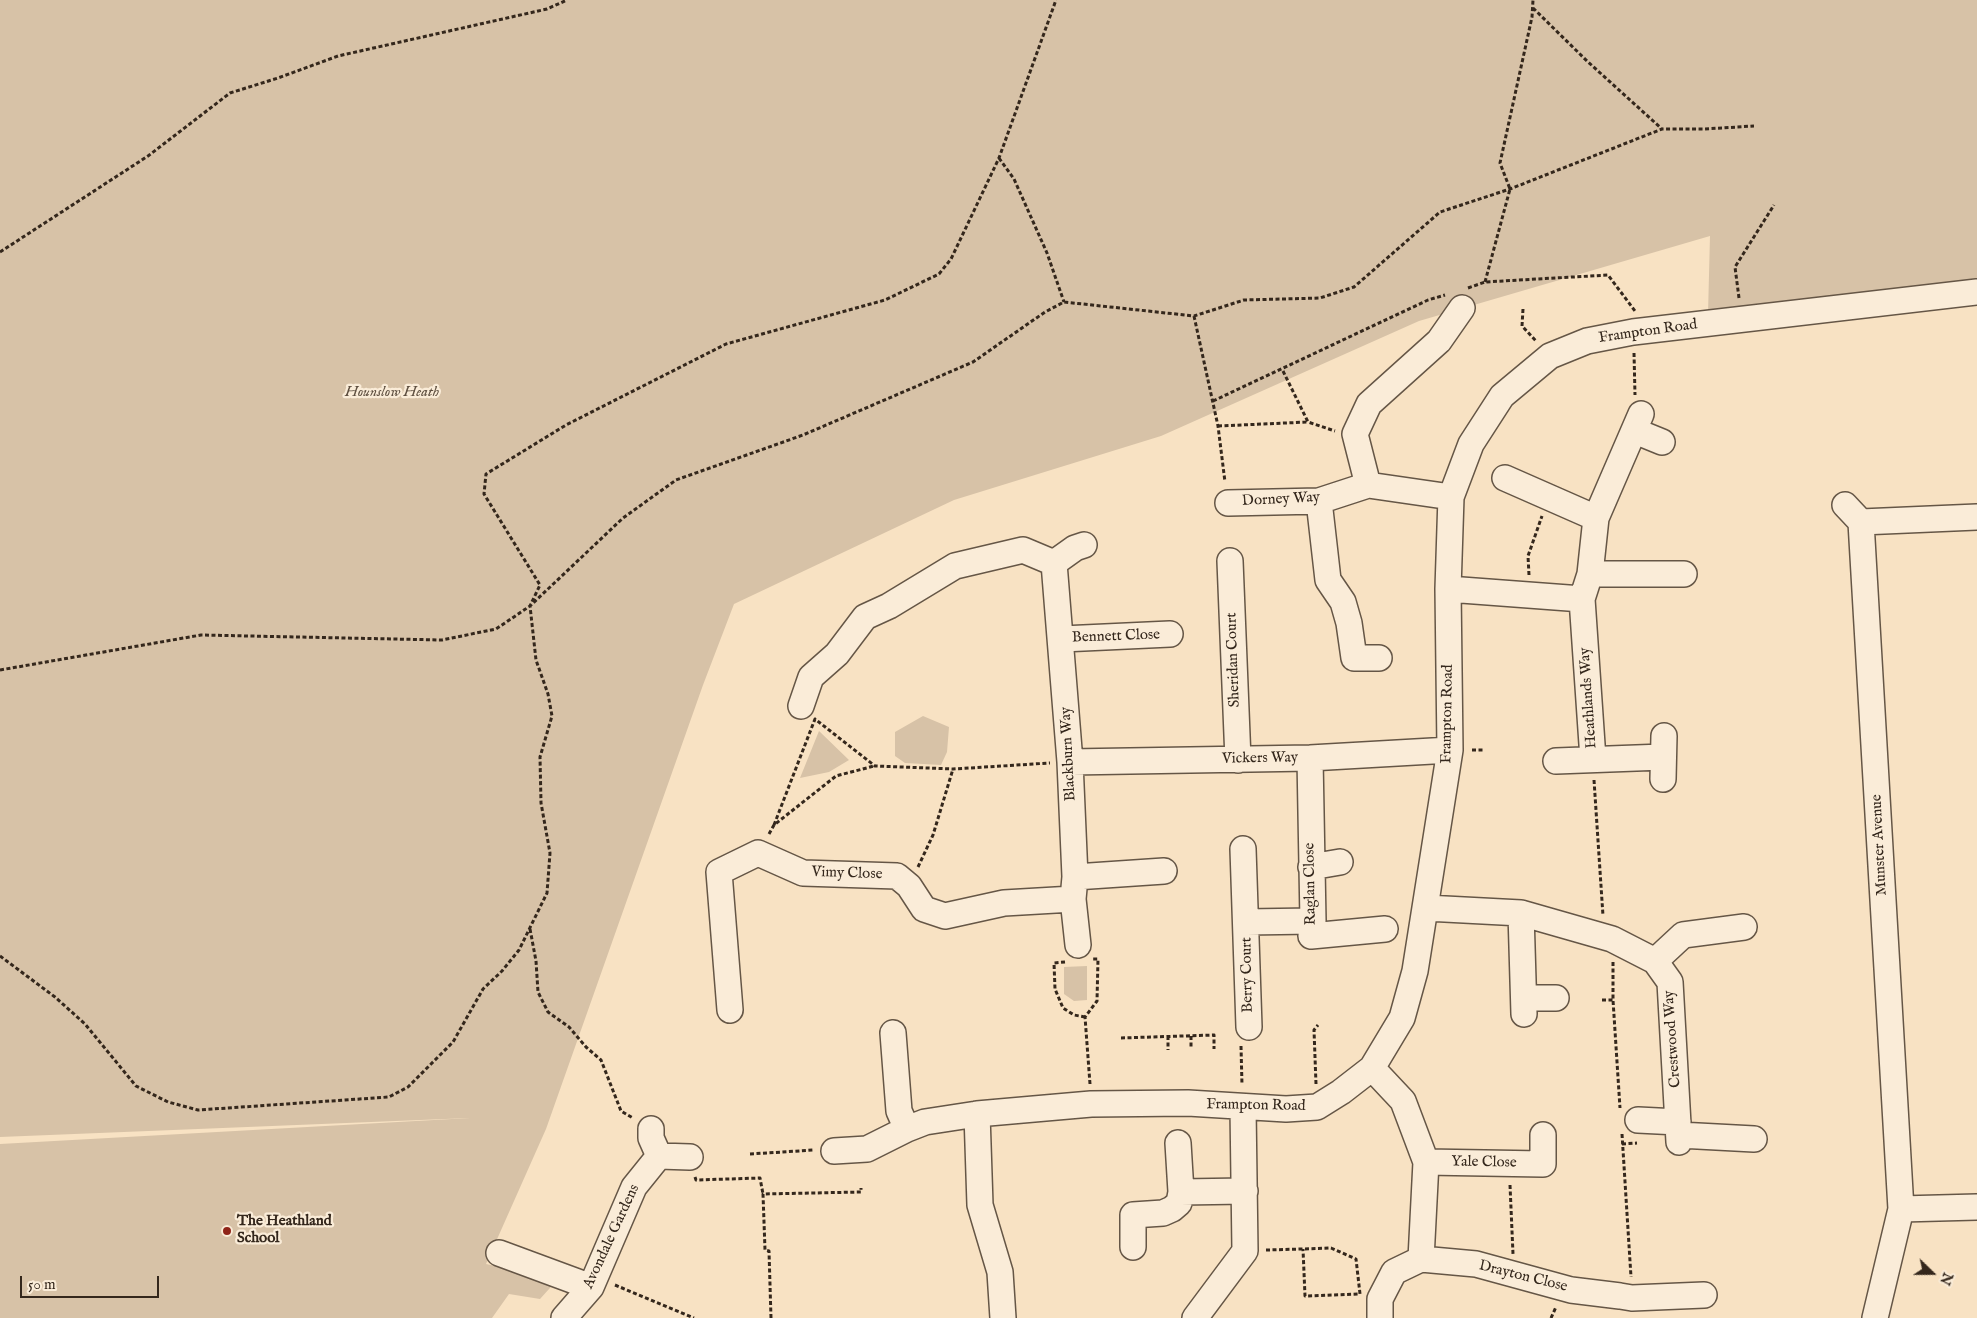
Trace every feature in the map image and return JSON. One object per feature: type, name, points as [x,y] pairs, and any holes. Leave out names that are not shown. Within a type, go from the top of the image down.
[{"type":"street","name":"Frampton Road","points":[[834,1151],[867,1149],[916,1125],[977,1114],[1091,1104],[1188,1103],[1243,1108],[1286,1109],[1317,1107],[1341,1092],[1372,1068],[1402,1018],[1415,971],[1450,750],[1448,589],[1451,497],[1471,444],[1502,396],[1550,356],[1587,341],[1641,331],[1977,292]]},
{"type":"street","points":[[1368,484],[1355,434],[1369,404],[1439,341],[1459,296]]},
{"type":"street","points":[[1638,422],[1662,442]]},
{"type":"street","name":"Heathlands Way","points":[[1556,761],[1593,759],[1582,599],[1590,574],[1596,518],[1638,422]]},
{"type":"street","points":[[1505,478],[1596,518]]},
{"type":"street","name":"Dorney Way","points":[[1228,503],[1319,501],[1368,484],[1451,497]]},
{"type":"street","points":[[1319,501],[1328,580],[1343,602],[1349,623],[1354,658],[1379,658]]},
{"type":"street","name":"Munster Avenue","points":[[1875,1318],[1901,1209],[1853,514],[1977,517]]},
{"type":"street","points":[[801,706],[811,677],[837,654],[865,617],[889,606],[955,566],[1023,550],[1054,564],[1075,548],[1084,545]]},
{"type":"street","name":"Sheridan Court","points":[[1230,561],[1238,760]]},
{"type":"street","name":"Blackburn Way","points":[[1054,564],[1062,639],[1070,762],[1074,888],[1079,955]]},
{"type":"street","points":[[1590,574],[1684,574]]},
{"type":"street","points":[[1448,589],[1582,599]]},
{"type":"street","name":"Bennett Close","points":[[1062,639],[1170,634]]},
{"type":"street","name":"Vickers Way","points":[[1070,762],[1310,758],[1450,750]]},
{"type":"street","points":[[1593,759],[1663,757]]},
{"type":"street","name":"Raglan Close","points":[[1310,758],[1313,921],[1311,936],[1385,930]]},
{"type":"street","name":"Berry Court","points":[[1243,850],[1249,1027]]},
{"type":"street","points":[[730,1010],[719,872],[758,853]]},
{"type":"street","name":"Vimy Close","points":[[758,853],[803,873],[897,876],[909,886]]},
{"type":"street","points":[[1311,867],[1340,862]]},
{"type":"street","points":[[909,886],[924,909],[945,916],[1164,870]]},
{"type":"street","name":"Crestwood Way","points":[[1426,908],[1520,913],[1612,940],[1655,961],[1670,982],[1679,1133]]},
{"type":"street","points":[[1520,913],[1524,1006],[1556,998]]},
{"type":"street","name":"Berry Court","points":[[1246,922],[1313,921]]},
{"type":"street","points":[[1655,961],[1683,935],[1744,927]]},
{"type":"street","points":[[893,1033],[899,1111],[916,1125]]},
{"type":"street","points":[[1372,1068],[1403,1101],[1426,1162],[1421,1259],[1394,1272],[1380,1299],[1380,1318]]},
{"type":"street","points":[[1196,1318],[1246,1251],[1243,1108]]},
{"type":"street","points":[[977,1114],[980,1205],[1000,1272],[1003,1318]]},
{"type":"street","points":[[1638,1120],[1679,1133],[1754,1140]]},
{"type":"street","points":[[651,1128],[651,1138],[659,1156],[693,1165]]},
{"type":"street","name":"Yale Close","points":[[1426,1162],[1509,1164],[1543,1174],[1543,1135]]},
{"type":"street","points":[[1133,1247],[1133,1215],[1162,1213],[1172,1209],[1179,1203],[1181,1192],[1178,1142]]},
{"type":"street","name":"Avondale Gardens","points":[[564,1318],[593,1282],[634,1187],[659,1156]]},
{"type":"street","points":[[1181,1192],[1244,1192]]},
{"type":"street","points":[[1901,1209],[1977,1207]]},
{"type":"street","points":[[499,1253],[593,1282]]},
{"type":"street","name":"Drayton Close","points":[[1421,1259],[1476,1264],[1571,1290],[1632,1298],[1704,1295]]},
{"type":"path","points":[[0,252],[148,156],[230,93],[338,56],[547,9],[567,0]]},
{"type":"path","points":[[0,956],[55,997],[85,1024],[136,1086],[168,1102],[198,1110],[389,1097],[408,1087],[453,1042],[483,989],[502,971],[519,950],[546,892],[550,853],[541,803],[540,758],[552,716],[548,694],[536,660],[530,606],[540,585],[484,494],[486,474],[566,425],[726,344],[885,300],[938,274],[951,259],[999,158],[1056,0]]},
{"type":"path","points":[[1486,282],[1510,189],[1500,162],[1532,17],[1533,0]]},
{"type":"path","points":[[1532,7],[1662,129]]},
{"type":"path","points":[[0,670],[201,635],[442,640],[496,628],[530,606],[623,518],[676,480],[803,435],[973,362],[1045,312],[1064,302],[1194,316],[1244,300],[1320,298],[1354,287],[1440,212],[1510,189],[1662,129],[1704,130],[1754,126]]},
{"type":"path","points":[[999,158],[1014,179],[1046,253],[1064,302]]},
{"type":"path","points":[[1743,319],[1735,267],[1774,205]]},
{"type":"path","points":[[1213,401],[1428,300],[1459,296],[1486,282],[1608,275],[1641,331],[1635,394],[1638,422]]},
{"type":"path","points":[[1523,309],[1522,326],[1550,356]]},
{"type":"path","points":[[1194,316],[1218,426],[1228,503]]},
{"type":"path","points":[[1283,370],[1308,422]]},
{"type":"path","points":[[1218,426],[1308,422],[1356,438]]},
{"type":"path","points":[[1529,595],[1528,556],[1538,523],[1550,498]]},
{"type":"path","points":[[758,853],[774,824],[815,719],[875,766]]},
{"type":"path","points":[[1593,759],[1603,926],[1612,940]]},
{"type":"path","points":[[774,824],[836,776],[875,766],[953,769],[1070,762]]},
{"type":"path","points":[[909,886],[933,835],[953,769]]},
{"type":"path","points":[[530,929],[536,961],[538,992],[548,1012],[569,1027],[586,1047],[601,1060],[621,1111],[651,1128]]},
{"type":"path","points":[[1085,1017],[1074,1015],[1062,1008],[1055,988],[1054,963],[1079,955],[1098,959],[1097,1001],[1085,1017],[1091,1104]]},
{"type":"path","points":[[1602,1000],[1613,1000]]},
{"type":"path","points":[[1317,1107],[1314,1030],[1318,1025]]},
{"type":"path","points":[[1243,1108],[1241,1035],[1249,1027]]},
{"type":"path","points":[[1121,1038],[1214,1035],[1214,1049]]},
{"type":"path","points":[[1168,1036],[1168,1050]]},
{"type":"path","points":[[1191,1036],[1191,1048]]},
{"type":"path","points":[[750,1154],[825,1149],[834,1151]]},
{"type":"path","points":[[1509,1164],[1514,1274]]},
{"type":"path","points":[[693,1165],[696,1180],[760,1178],[763,1194],[765,1250],[769,1251],[771,1318]]},
{"type":"path","points":[[763,1194],[861,1192],[861,1188]]},
{"type":"path","points":[[1246,1251],[1331,1248],[1356,1259],[1360,1294],[1304,1296],[1303,1249]]},
{"type":"path","points":[[593,1282],[694,1318]]},
{"type":"green space","name":"Hounslow Heath","points":[[0,0],[1977,0],[1977,281],[1708,314],[1710,236],[1419,321],[1161,436],[954,500],[734,604],[703,685],[546,1129],[486,1264],[558,1279],[540,1299],[509,1294],[492,1318],[0,1318],[0,1144],[470,1118],[0,1137]]},
{"type":"green space","points":[[923,716],[949,727],[947,752],[941,765],[905,763],[895,756],[895,732]]},
{"type":"green space","points":[[819,731],[849,760],[829,772],[800,778]]},
{"type":"green space","points":[[1087,966],[1087,1000],[1074,1001],[1064,994],[1064,967]]},
{"type":"place","name":"The Heathland School","points":[[227,1231]]}]
